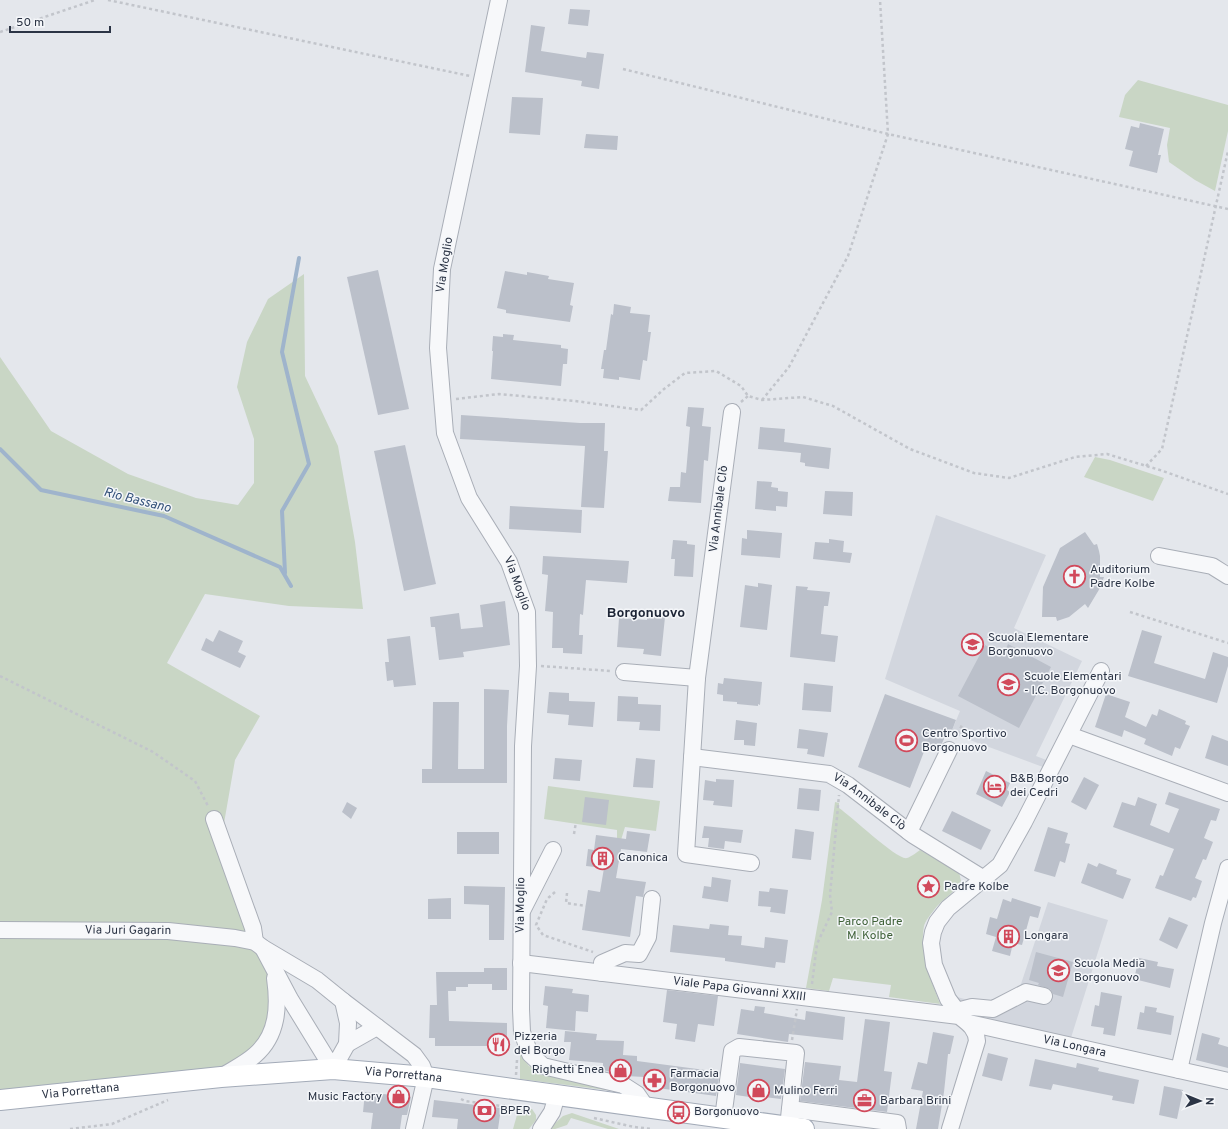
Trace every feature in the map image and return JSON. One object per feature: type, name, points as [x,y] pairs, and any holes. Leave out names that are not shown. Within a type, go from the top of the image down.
[{"type":"main road","name":"Via Porrettana","points":[[0,1100],[221,1077],[333,1069],[426,1077],[514,1096],[556,1095],[723,1118],[794,1122]]},
{"type":"street","name":"Via Moglio","points":[[499,0],[441,278],[438,348],[445,433],[469,498],[509,562],[527,612],[528,666],[523,746],[521,912],[520,1008],[522,1032],[530,1054],[544,1066],[623,1085],[637,1094],[646,1107]]},
{"type":"street","name":"Via Annibale Clò","points":[[732,412],[698,678],[686,854],[751,863]]},
{"type":"street","points":[[1159,556],[1212,566],[1228,576]]},
{"type":"street","points":[[950,1129],[977,1041],[977,1034],[958,1012],[934,965],[931,943],[933,932],[937,922],[948,908],[1000,865],[1024,822],[1101,671]]},
{"type":"street","points":[[624,672],[698,678]]},
{"type":"street","points":[[1069,735],[1228,793]]},
{"type":"street","points":[[909,832],[949,750]]},
{"type":"street","name":"Via Annibale Clò","points":[[692,756],[829,774],[848,785],[909,832],[984,879]]},
{"type":"street","points":[[214,819],[259,945],[333,1069],[347,1044],[348,1023],[343,1001]]},
{"type":"street","points":[[521,912],[554,850]]},
{"type":"street","points":[[1179,1070],[1213,923],[1228,868]]},
{"type":"street","points":[[602,973],[602,963],[625,953],[639,954],[648,937],[652,899]]},
{"type":"street","name":"Via Juri Gagarin","points":[[0,930],[168,931],[235,938],[259,945],[317,980],[414,1055],[422,1066],[426,1077]]},
{"type":"street","name":"Viale Papa Giovanni XXIII","points":[[521,963],[805,998],[958,1012]]},
{"type":"street","points":[[221,1077],[255,1055],[262,1048],[272,1031],[277,1013],[277,994],[274,970]]},
{"type":"street","points":[[958,1012],[972,1007],[993,1009],[1026,992],[1044,996]]},
{"type":"street","name":"Via Longara","points":[[958,1012],[1179,1070],[1228,1081]]},
{"type":"street","points":[[347,1044],[377,1027]]},
{"type":"street","points":[[723,1118],[732,1051],[739,1047],[796,1053],[794,1122],[897,1123],[898,1129]]},
{"type":"street","points":[[414,1129],[426,1077]]},
{"type":"street","points":[[541,1129],[552,1112],[556,1095]]},
{"type":"path","points":[[0,32],[95,0]]},
{"type":"path","points":[[108,0],[482,78]]},
{"type":"path","points":[[762,400],[789,367],[848,256],[888,134],[880,0]]},
{"type":"path","points":[[623,69],[888,134],[1228,209]]},
{"type":"path","points":[[1146,466],[1162,449],[1228,152]]},
{"type":"path","points":[[442,401],[499,394],[575,401],[641,410],[664,389],[685,373],[716,371],[740,386],[748,396],[762,400],[803,397],[833,406],[910,449],[974,473],[1009,478],[1075,457],[1107,454],[1228,494]]},
{"type":"path","points":[[1130,612],[1228,643]]},
{"type":"path","points":[[528,666],[624,672]]},
{"type":"path","points":[[0,676],[153,752],[195,781],[214,819]]},
{"type":"path","points":[[791,1052],[817,944],[832,912],[830,895],[841,781]]},
{"type":"path","points":[[574,834],[576,822]]},
{"type":"path","points":[[555,892],[547,899],[536,925],[543,935],[581,949]]},
{"type":"path","points":[[567,893],[566,903],[586,906]]},
{"type":"path","points":[[459,1098],[465,1101],[502,1106],[514,1096],[517,1047],[526,1041]]},
{"type":"path","points":[[70,1129],[112,1124],[169,1099]]},
{"type":"path","points":[[587,1116],[634,1127],[652,1129]]},
{"type":"shaded area","name":"Scuola Elementare Borgonuovo","points":[[936,515],[1046,555],[1014,628],[1082,661],[1036,756],[1054,763],[1051,770],[951,733],[960,711],[885,679]]},
{"type":"shaded area","name":"Scuola Media Borgonuovo","points":[[1048,902],[1108,920],[1070,1041],[971,1020],[957,997],[972,1001],[992,1003],[1020,987]]},
{"type":"green space","points":[[1138,80],[1228,105],[1228,131],[1215,191],[1195,180],[1169,162],[1167,145],[1170,128],[1119,117],[1125,95]]},
{"type":"green space","points":[[304,274],[305,376],[338,446],[355,542],[363,609],[289,606],[205,594],[167,663],[260,716],[235,760],[223,829],[267,964],[273,1015],[264,1041],[233,1074],[0,1100],[0,357],[51,431],[128,474],[196,498],[238,505],[254,483],[254,439],[237,387],[247,342],[268,299]]},
{"type":"green space","points":[[1095,457],[1110,460],[1164,478],[1153,501],[1084,477]]},
{"type":"green space","points":[[548,786],[660,801],[656,831],[625,827],[621,840],[617,838],[617,830],[544,819]]},
{"type":"green space","name":"Parco Padre M. Kolbe","points":[[835,802],[839,803],[839,808],[894,853],[907,858],[920,850],[959,872],[961,881],[952,893],[937,906],[924,926],[924,956],[940,1004],[889,997],[891,985],[833,978],[829,991],[806,988],[822,900]]},
{"type":"green space","points":[[520,1051],[522,1057],[529,1066],[544,1073],[614,1091],[520,1079]]},
{"type":"green space","points":[[519,1108],[532,1109],[536,1115],[536,1120],[529,1129],[513,1129]]},
{"type":"green space","points":[[572,1113],[619,1129],[608,1129],[571,1118],[567,1125],[555,1129],[549,1129],[563,1116]]},
{"type":"building","points":[[570,9],[590,10],[588,26],[568,24]]},
{"type":"building","points":[[531,25],[545,27],[541,51],[586,58],[587,52],[604,54],[599,89],[581,86],[582,81],[525,72]]},
{"type":"building","points":[[512,97],[543,98],[540,135],[509,133]]},
{"type":"building","points":[[1140,123],[1164,129],[1158,155],[1161,155],[1157,173],[1129,166],[1133,151],[1125,149],[1131,126],[1139,128]]},
{"type":"building","points":[[586,134],[618,136],[617,150],[584,148]]},
{"type":"building","points":[[378,270],[409,409],[378,415],[347,277]]},
{"type":"building","points":[[505,271],[527,275],[527,272],[549,276],[548,279],[574,283],[570,305],[573,306],[570,322],[506,313],[506,310],[497,308]]},
{"type":"building","points":[[614,304],[631,307],[630,313],[650,315],[648,332],[651,332],[647,361],[643,360],[640,380],[619,377],[619,380],[603,378],[604,369],[601,369]]},
{"type":"building","points":[[503,334],[514,335],[513,340],[561,345],[561,348],[568,349],[567,364],[563,364],[561,386],[491,379],[493,336],[503,337]]},
{"type":"building","points":[[688,407],[704,408],[702,426],[711,427],[708,461],[704,460],[701,503],[668,501],[670,487],[680,487],[681,472],[686,473],[690,427],[686,426]]},
{"type":"building","points":[[461,415],[580,423],[605,423],[604,451],[608,451],[604,508],[581,507],[585,446],[460,439]]},
{"type":"building","points":[[760,427],[785,429],[784,442],[831,448],[829,469],[805,466],[805,463],[800,462],[801,453],[758,449]]},
{"type":"building","points":[[405,445],[436,584],[404,591],[374,451]]},
{"type":"building","points":[[757,481],[772,482],[771,487],[778,488],[778,491],[788,492],[787,507],[776,506],[776,511],[755,509]]},
{"type":"building","points":[[825,491],[853,492],[852,516],[823,514]]},
{"type":"building","points":[[510,506],[582,510],[581,533],[509,529]]},
{"type":"building","points":[[747,530],[782,533],[780,558],[741,555],[742,538],[747,539]]},
{"type":"building","name":"Auditorium Padre Kolbe","points":[[1085,532],[1094,545],[1097,544],[1099,551],[1100,577],[1104,577],[1100,588],[1088,608],[1085,604],[1069,617],[1057,621],[1056,617],[1042,617],[1043,587],[1060,548]]},
{"type":"building","points":[[829,539],[844,541],[843,552],[852,553],[850,563],[813,559],[815,542],[829,543]]},
{"type":"building","points":[[673,540],[687,541],[687,544],[695,545],[693,577],[674,576],[675,559],[671,559]]},
{"type":"building","points":[[543,556],[629,561],[627,583],[586,580],[583,615],[580,614],[579,635],[583,635],[582,654],[563,653],[563,648],[552,648],[553,612],[545,611],[548,575],[542,574]]},
{"type":"building","points":[[758,583],[772,585],[767,630],[740,627],[745,585],[758,587]]},
{"type":"building","points":[[796,586],[808,587],[807,590],[830,592],[828,606],[824,606],[821,634],[838,636],[835,662],[790,657]]},
{"type":"building","points":[[505,601],[510,645],[463,652],[464,657],[439,660],[435,627],[431,627],[430,617],[459,613],[461,629],[483,627],[480,605]]},
{"type":"building","points":[[647,615],[665,617],[661,656],[643,654],[644,649],[617,647],[619,618],[647,620]]},
{"type":"building","points":[[219,630],[243,641],[238,652],[246,656],[240,668],[201,650],[206,638],[213,642]]},
{"type":"building","points":[[1142,630],[1162,636],[1154,663],[1205,679],[1213,652],[1228,657],[1228,666],[1217,703],[1128,676]]},
{"type":"building","points":[[410,636],[416,685],[394,687],[393,680],[387,681],[385,662],[389,662],[387,639]]},
{"type":"building","name":"Scuole Elementari - I.C. Borgonuovo","points":[[1008,644],[1051,667],[1019,728],[958,696],[985,645],[1003,655]]},
{"type":"building","points":[[724,678],[762,682],[760,705],[737,704],[737,702],[723,701],[723,695],[717,694],[718,683],[723,684]]},
{"type":"building","points":[[804,683],[833,686],[831,712],[802,710]]},
{"type":"building","points":[[484,689],[509,690],[507,726],[507,783],[422,783],[422,769],[432,769],[433,702],[459,702],[458,769],[484,769]]},
{"type":"building","points":[[549,692],[569,693],[569,701],[595,702],[593,727],[568,725],[569,715],[547,713]]},
{"type":"building","name":"Centro Sportivo Borgonuovo","points":[[885,694],[956,720],[949,738],[945,737],[939,749],[927,744],[910,788],[858,767]]},
{"type":"building","points":[[1106,694],[1130,702],[1125,717],[1146,727],[1152,714],[1157,716],[1159,709],[1186,721],[1185,724],[1190,726],[1180,749],[1175,747],[1172,756],[1144,744],[1146,739],[1124,730],[1122,737],[1095,727]]},
{"type":"building","points":[[618,696],[638,697],[638,704],[661,705],[660,731],[639,730],[640,722],[617,721]]},
{"type":"building","points":[[736,720],[757,723],[755,746],[744,745],[744,740],[734,740]]},
{"type":"building","points":[[799,729],[828,733],[824,757],[807,754],[808,749],[797,748]]},
{"type":"building","points":[[1212,735],[1228,741],[1228,766],[1205,758]]},
{"type":"building","points":[[555,758],[582,760],[580,781],[553,779]]},
{"type":"building","points":[[636,758],[655,760],[653,788],[633,787]]},
{"type":"building","name":"B&B Borgo dei Cedri","points":[[986,771],[1010,783],[1007,790],[1010,792],[1002,807],[976,794]]},
{"type":"building","points":[[1084,777],[1099,785],[1086,810],[1071,802]]},
{"type":"building","points":[[716,779],[734,780],[732,807],[713,805],[714,801],[703,800],[705,780],[716,782]]},
{"type":"building","points":[[799,788],[821,790],[819,811],[797,809]]},
{"type":"building","points":[[1169,792],[1220,809],[1216,821],[1211,820],[1204,838],[1213,842],[1206,860],[1203,859],[1195,878],[1202,881],[1196,898],[1193,897],[1191,901],[1155,888],[1160,875],[1163,876],[1174,849],[1113,827],[1122,802],[1135,806],[1138,797],[1157,804],[1150,825],[1169,833],[1179,809],[1165,804]]},
{"type":"building","points":[[585,797],[609,800],[606,825],[582,822]]},
{"type":"building","points":[[347,802],[357,808],[351,819],[342,812]]},
{"type":"building","points":[[952,811],[991,830],[981,850],[942,831]]},
{"type":"building","points":[[704,826],[743,830],[741,843],[725,841],[724,849],[708,847],[709,838],[702,838]]},
{"type":"building","points":[[1048,827],[1068,833],[1065,843],[1070,844],[1065,863],[1060,861],[1055,877],[1034,871]]},
{"type":"building","points":[[795,829],[814,832],[811,860],[792,858]]},
{"type":"building","points":[[627,831],[650,834],[647,852],[621,849],[616,878],[646,882],[643,897],[636,896],[630,937],[582,930],[588,890],[600,892],[604,868],[586,866],[588,849],[594,850],[596,835],[626,839]]},
{"type":"building","points":[[457,832],[499,832],[499,854],[457,854]]},
{"type":"building","points":[[1088,863],[1097,867],[1099,863],[1117,870],[1116,874],[1131,879],[1123,899],[1081,883]]},
{"type":"building","points":[[712,877],[731,880],[728,902],[702,898],[704,886],[711,887]]},
{"type":"building","points":[[464,886],[505,887],[504,940],[489,940],[489,905],[464,904]]},
{"type":"building","points":[[770,888],[788,890],[785,914],[770,912],[771,907],[758,906],[759,891],[769,892]]},
{"type":"building","points":[[451,898],[451,919],[428,919],[428,899]]},
{"type":"building","points":[[1012,898],[1041,907],[1038,918],[1030,916],[1022,945],[1013,943],[1010,956],[992,951],[996,937],[986,934],[990,917],[997,919],[1003,899],[1011,902]]},
{"type":"building","points":[[1169,917],[1188,925],[1177,949],[1159,940]]},
{"type":"building","points":[[710,924],[729,926],[728,935],[742,936],[741,945],[764,948],[765,937],[788,940],[785,963],[776,962],[775,968],[725,961],[725,958],[670,952],[673,925],[709,929]]},
{"type":"building","points":[[1036,952],[1073,962],[1063,997],[1053,994],[1050,989],[1038,985],[1039,983],[1029,980]]},
{"type":"building","points":[[1139,958],[1158,962],[1157,966],[1174,969],[1170,988],[1134,979]]},
{"type":"building","points":[[484,968],[507,968],[507,990],[492,990],[492,984],[468,984],[468,987],[456,987],[456,991],[448,991],[449,1021],[507,1023],[507,1046],[435,1046],[435,1038],[429,1038],[430,1005],[437,1005],[436,972],[484,972]]},
{"type":"building","points":[[545,986],[573,989],[572,993],[589,995],[588,1012],[576,1011],[575,1031],[546,1028],[548,1006],[543,1005]]},
{"type":"building","points":[[667,990],[718,996],[714,1026],[698,1024],[695,1042],[675,1039],[677,1024],[663,1022]]},
{"type":"building","points":[[1101,992],[1122,996],[1115,1036],[1103,1034],[1104,1028],[1091,1026],[1095,1005],[1099,1006]]},
{"type":"building","points":[[755,1006],[765,1007],[764,1013],[805,1020],[806,1011],[845,1017],[843,1040],[789,1034],[788,1042],[737,1034],[741,1009],[754,1011]]},
{"type":"building","points":[[1145,1006],[1157,1008],[1156,1012],[1174,1016],[1171,1035],[1137,1029],[1140,1012],[1144,1013]]},
{"type":"building","points":[[865,1019],[890,1022],[884,1071],[892,1072],[887,1112],[800,1101],[805,1062],[841,1066],[839,1080],[857,1082]]},
{"type":"building","points":[[565,1031],[597,1034],[596,1040],[624,1041],[623,1055],[637,1056],[637,1061],[720,1072],[716,1096],[643,1086],[644,1077],[626,1076],[603,1070],[603,1063],[569,1060],[571,1042],[564,1042]]},
{"type":"building","points":[[933,1032],[954,1036],[950,1054],[948,1054],[938,1129],[916,1129],[923,1091],[911,1089],[918,1062],[927,1064]]},
{"type":"building","points":[[1202,1033],[1220,1038],[1218,1044],[1228,1047],[1228,1068],[1196,1060]]},
{"type":"building","points":[[988,1053],[1008,1058],[1002,1081],[982,1076]]},
{"type":"building","points":[[1035,1059],[1076,1068],[1077,1063],[1099,1068],[1098,1071],[1139,1080],[1134,1104],[1112,1100],[1113,1096],[1053,1084],[1051,1090],[1029,1086]]},
{"type":"building","points":[[740,1063],[785,1069],[781,1099],[756,1096],[756,1098],[736,1095]]},
{"type":"building","points":[[1164,1086],[1183,1090],[1177,1119],[1159,1115]]},
{"type":"building","points":[[365,1092],[411,1097],[407,1115],[402,1115],[400,1129],[371,1129],[373,1113],[363,1112]]},
{"type":"building","points":[[434,1100],[501,1108],[498,1129],[457,1129],[458,1119],[432,1117]]},
{"type":"waterway","points":[[285,573],[282,511],[309,464],[282,352],[299,258]]},
{"type":"waterway","name":"Rio Bassano","points":[[0,449],[41,490],[164,516],[280,567],[291,586]]},
{"type":"place","name":"Auditorium Padre Kolbe","points":[[1074,577]]},
{"type":"place","name":"Scuola Elementare Borgonuovo","points":[[972,645]]},
{"type":"place","name":"Scuole Elementari - I.C. Borgonuovo","points":[[1008,684]]},
{"type":"place","name":"Centro Sportivo Borgonuovo","points":[[906,741]]},
{"type":"place","name":"B&B Borgo dei Cedri","points":[[994,786]]},
{"type":"place","name":"Canonica","points":[[603,858]]},
{"type":"place","name":"Padre Kolbe","points":[[929,887]]},
{"type":"place","name":"Longara","points":[[1008,936]]},
{"type":"place","name":"Scuola Media Borgonuovo","points":[[1059,971]]},
{"type":"place","name":"Pizzeria del Borgo","points":[[499,1044]]},
{"type":"place","name":"Righetti Enea","points":[[620,1070]]},
{"type":"place","name":"Farmacia Borgonuovo","points":[[654,1081]]},
{"type":"place","name":"Mulino Ferri","points":[[758,1091]]},
{"type":"place","name":"Music Factory","points":[[398,1097]]},
{"type":"place","name":"Barbara Brini","points":[[864,1101]]},
{"type":"place","name":"BPER","points":[[485,1111]]},
{"type":"place","name":"Borgonuovo","points":[[679,1112]]},
{"type":"district","name":"Borgonuovo","points":[[646,613]]}]
